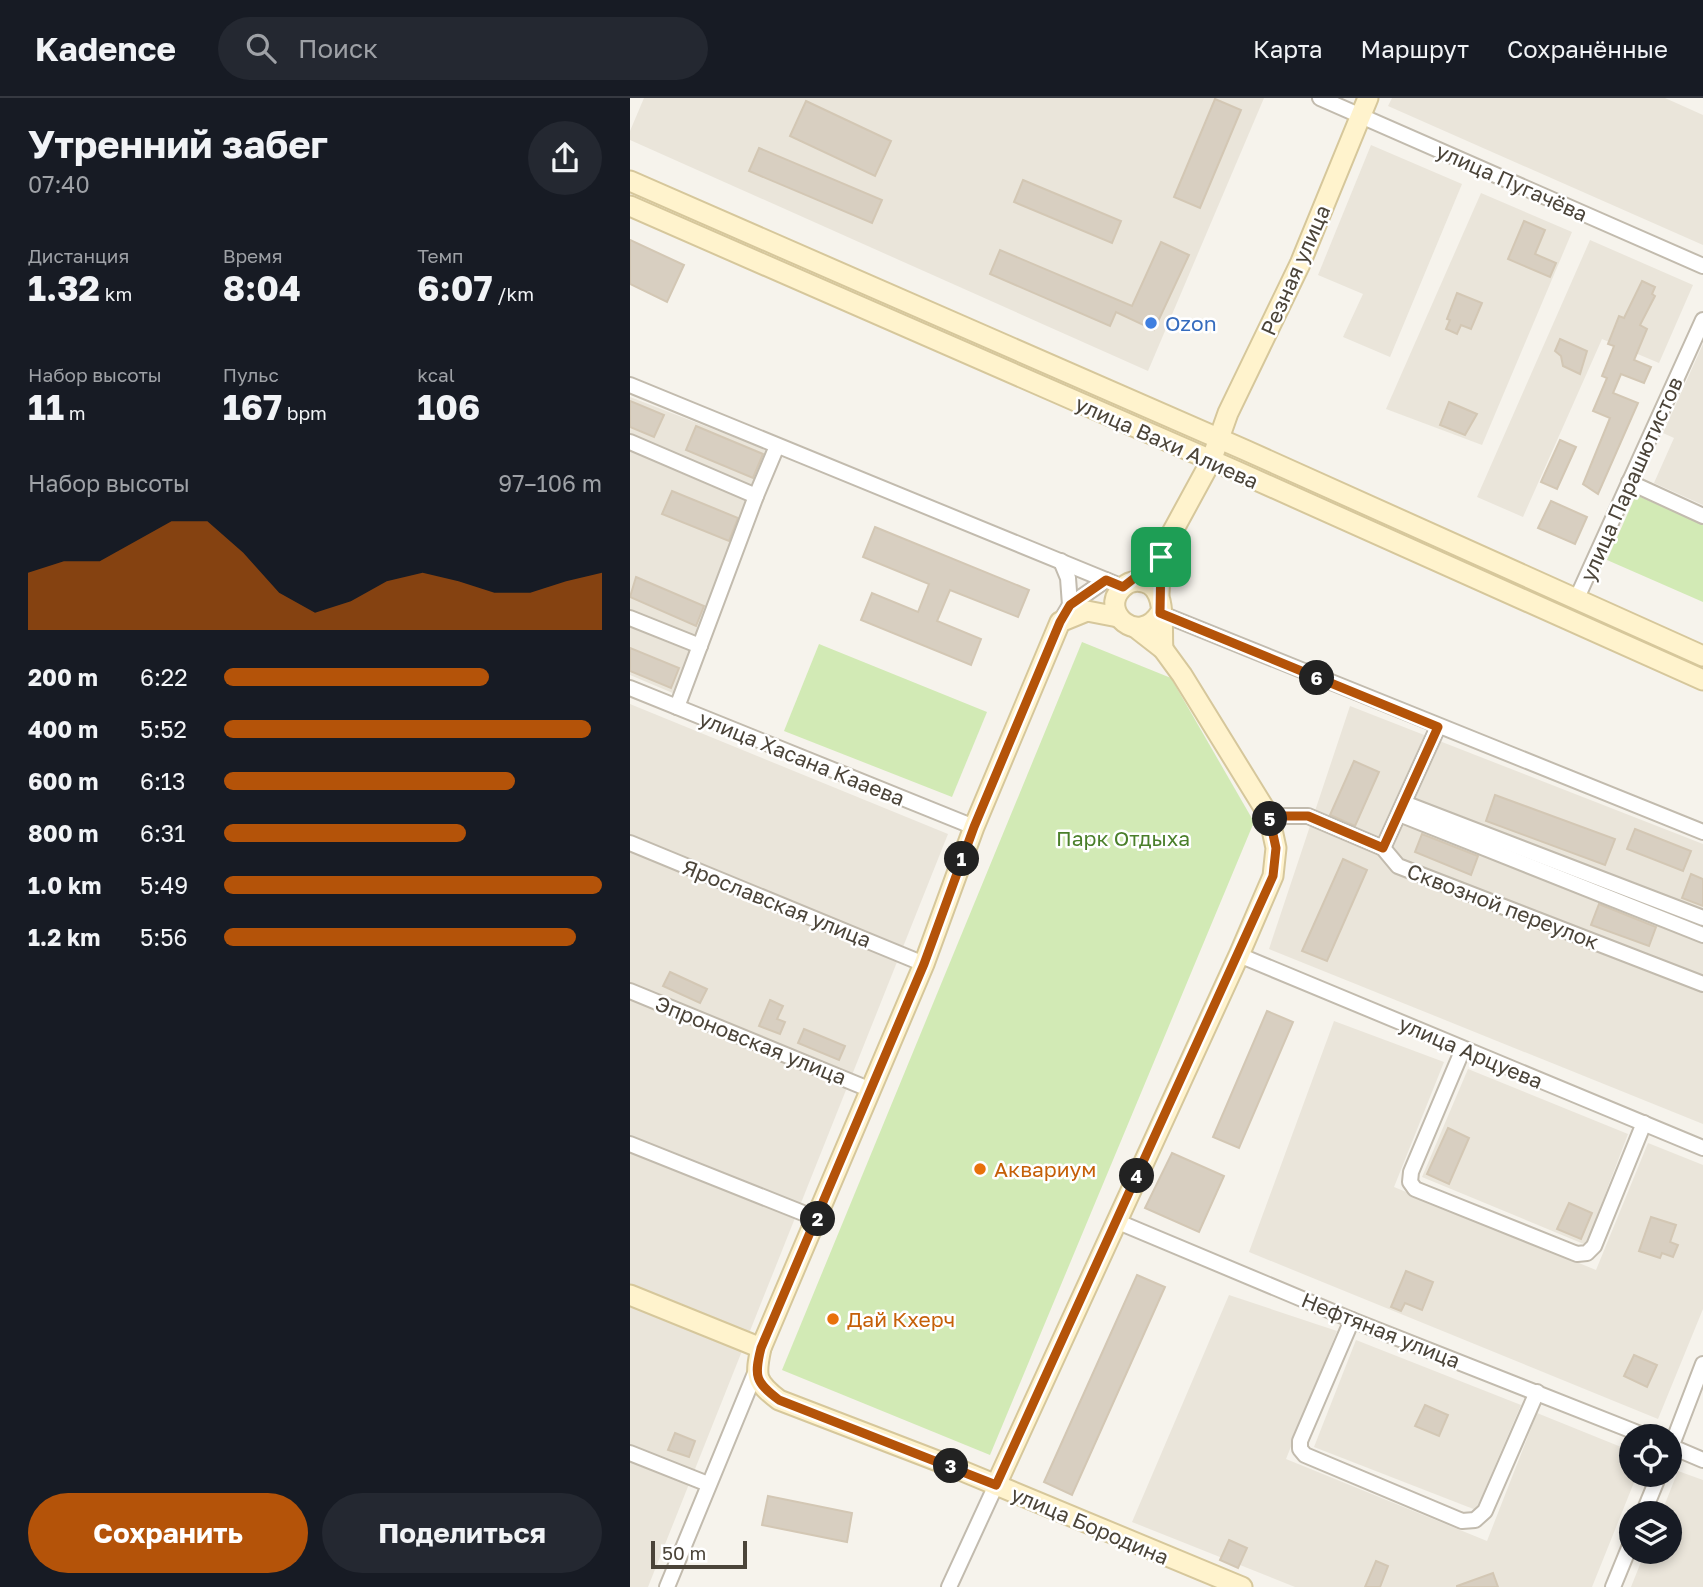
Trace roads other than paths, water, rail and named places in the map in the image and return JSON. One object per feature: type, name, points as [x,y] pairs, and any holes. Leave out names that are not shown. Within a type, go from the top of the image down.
[{"type":"street","name":"улица Пугачёва","points":[[1320,98],[1364,106],[1703,266]]},
{"type":"street","name":"Резная улица","points":[[1161,557],[1211,461],[1228,413],[1300,264],[1364,106]]},
{"type":"street","name":"улица Вахи Алиева","points":[[630,181],[1703,656]]},
{"type":"street","name":"улица Вахи Алиева","points":[[630,206],[1703,680]]},
{"type":"street","name":"улица Парашютистов","points":[[1576,600],[1703,320]]},
{"type":"street","points":[[630,385],[1061,561],[1121,583],[1147,583],[1160,604],[1438,727],[1703,832]]},
{"type":"street","points":[[630,442],[756,496]]},
{"type":"street","points":[[677,707],[777,446]]},
{"type":"street","points":[[1629,482],[1703,516]]},
{"type":"street","points":[[1065,614],[1161,557]]},
{"type":"street","points":[[1161,557],[1163,649]]},
{"type":"street","points":[[667,1587],[756,1371],[761,1348],[924,964],[974,827],[1065,614],[1068,578],[1061,561]]},
{"type":"street","points":[[949,1587],[1273,876],[1276,848],[1269,816],[1182,675],[1163,649],[1118,617],[1115,603],[1121,583]]},
{"type":"street","points":[[1136,628],[1151,624],[1160,604]]},
{"type":"street","points":[[1065,614],[1087,611],[1118,617]]},
{"type":"street","points":[[630,618],[699,646]]},
{"type":"street","name":"улица Хасана Кааева","points":[[630,688],[974,827]]},
{"type":"street","points":[[1383,848],[1438,727]]},
{"type":"street","points":[[1401,808],[1703,918]]},
{"type":"street","points":[[1401,808],[1703,934]]},
{"type":"street","name":"Сквозной переулок","points":[[1269,816],[1308,816],[1383,848],[1398,866],[1703,984]]},
{"type":"street","name":"Ярославская улица","points":[[630,843],[924,964]]},
{"type":"street","name":"улица Арцуева","points":[[1239,954],[1703,1148]]},
{"type":"street","name":"Эпроновская улица","points":[[630,991],[871,1090]]},
{"type":"street","points":[[1463,1049],[1411,1172],[1410,1182],[1415,1189],[1577,1254],[1587,1253],[1594,1246],[1644,1124]]},
{"type":"street","points":[[630,1144],[818,1219]]},
{"type":"street","name":"Нефтяная улица","points":[[1116,1221],[1352,1320],[1619,1425]]},
{"type":"street","points":[[630,1295],[761,1348]]},
{"type":"street","points":[[1352,1320],[1300,1441],[1300,1449],[1305,1455],[1462,1521],[1475,1520],[1485,1511],[1537,1392]]},
{"type":"street","points":[[1679,1424],[1703,1364]]},
{"type":"street","name":"улица Бородина","points":[[756,1371],[759,1381],[779,1400],[996,1485],[1242,1587]]},
{"type":"street","points":[[1682,1452],[1703,1460]]},
{"type":"street","points":[[630,1453],[708,1484]]},
{"type":"street","points":[[1613,1587],[1622,1564]]},
{"type":"place","name":"Ozon","points":[[1151,323]]},
{"type":"place","name":"Аквариум","points":[[980,1169]]},
{"type":"place","name":"Дай Кхерч","points":[[833,1319]]},
{"type":"park label","name":"Парк Отдыха","points":[[1123,838]]}]
